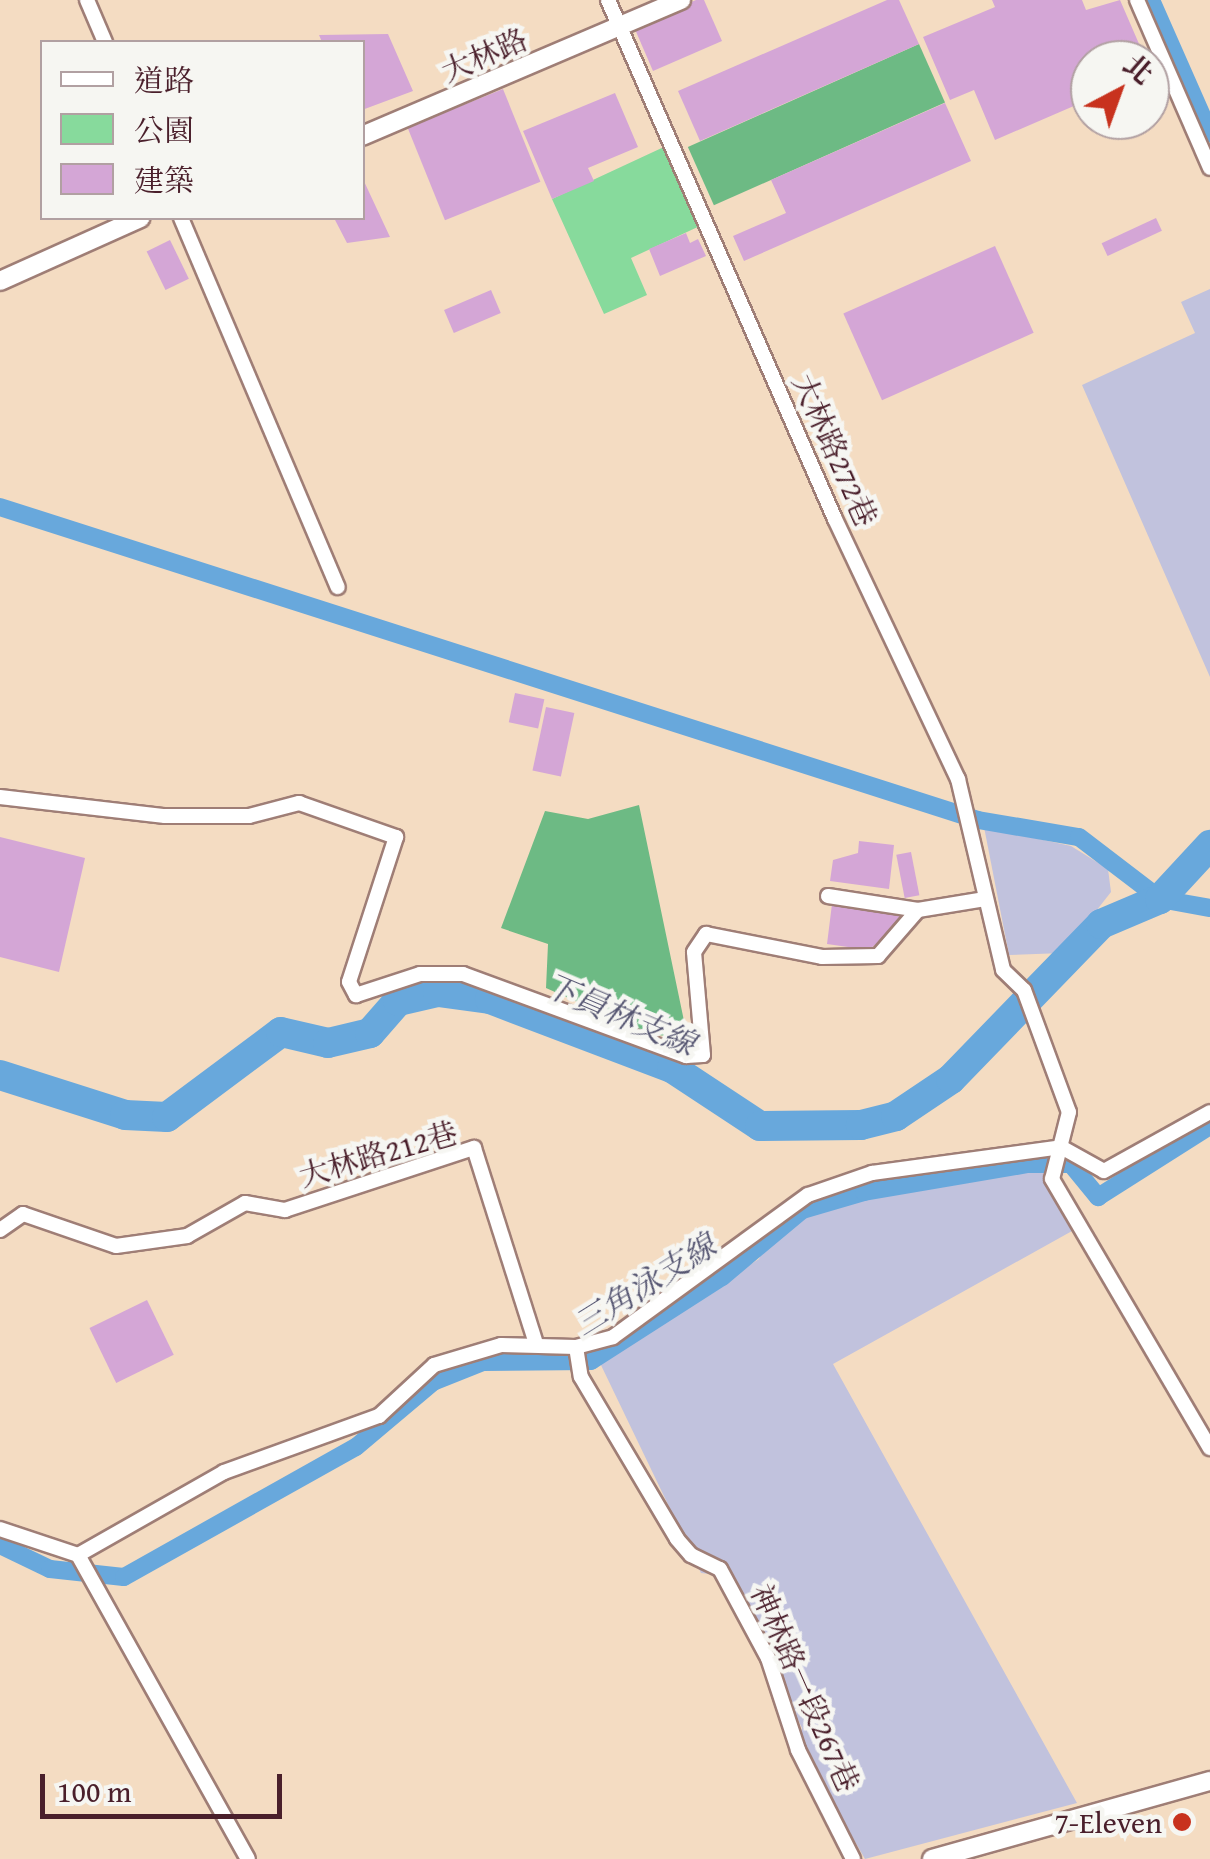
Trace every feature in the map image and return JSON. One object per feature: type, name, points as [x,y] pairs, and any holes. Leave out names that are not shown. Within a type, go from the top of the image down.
[{"type":"street","points":[[87,0],[105,40]]},
{"type":"street","name":"大林路272巷","points":[[608,0],[835,519],[958,779],[1004,970],[1024,990],[1069,1112],[1052,1180],[1210,1448]]},
{"type":"street","name":"大林路","points":[[365,135],[680,0]]},
{"type":"street","points":[[1137,0],[1210,168]]},
{"type":"street","points":[[0,281],[136,220]]},
{"type":"street","points":[[182,220],[338,587]]},
{"type":"street","points":[[0,797],[165,816],[249,816],[299,803],[396,837],[349,982],[356,996],[407,976],[463,974],[686,1056],[703,1055],[694,952],[706,934],[822,957],[878,956],[918,910]]},
{"type":"street","points":[[828,896],[918,910],[985,900]]},
{"type":"street","points":[[78,1555],[224,1472],[379,1416],[434,1365],[501,1345],[576,1347],[613,1337],[808,1195],[872,1173],[1061,1147],[1104,1171],[1210,1112]]},
{"type":"street","name":"大林路212巷","points":[[0,1230],[23,1214],[116,1246],[187,1236],[246,1203],[286,1210],[474,1148],[536,1344]]},
{"type":"street","name":"神林路一段267巷","points":[[576,1347],[582,1377],[677,1539],[691,1555],[720,1570],[768,1658],[798,1750],[854,1859]]},
{"type":"street","points":[[0,1529],[78,1555],[149,1692],[248,1859]]},
{"type":"street","points":[[932,1859],[1210,1781]]},
{"type":"shaded area","points":[[1210,289],[1210,677],[1082,385],[1195,333],[1181,302]]},
{"type":"shaded area","points":[[984,827],[1071,846],[1108,869],[1111,892],[1063,953],[1009,955]]},
{"type":"shaded area","points":[[1044,1160],[1081,1226],[833,1364],[1077,1803],[865,1859],[798,1743],[802,1728],[726,1576],[701,1573],[599,1361],[759,1259],[764,1246],[825,1204]]},
{"type":"green space","points":[[919,44],[945,102],[714,205],[688,147]]},
{"type":"green space","points":[[666,146],[702,225],[631,258],[647,295],[604,314],[552,199]]},
{"type":"green space","points":[[639,805],[688,1040],[647,1033],[546,988],[548,944],[501,928],[545,811],[588,819]]},
{"type":"building","points":[[704,0],[722,41],[653,71],[634,27]]},
{"type":"building","points":[[887,0],[899,0],[919,44],[700,141],[678,91]]},
{"type":"building","points":[[992,0],[1082,0],[1086,10],[1120,0],[1137,40],[1070,40],[1070,108],[995,140],[974,90],[950,100],[923,37],[995,7]]},
{"type":"building","points":[[388,34],[413,91],[365,109],[365,40],[321,40],[319,35]]},
{"type":"building","points":[[503,89],[540,182],[445,220],[408,128]]},
{"type":"building","points":[[615,93],[638,147],[588,168],[594,181],[552,199],[523,131]]},
{"type":"building","points":[[945,103],[971,161],[744,261],[733,236],[786,213],[771,180]]},
{"type":"building","points":[[365,183],[390,237],[347,243],[335,220],[365,220]]},
{"type":"building","points":[[1156,218],[1162,231],[1108,256],[1102,243]]},
{"type":"building","points":[[686,233],[690,243],[698,239],[706,256],[660,276],[649,249]]},
{"type":"building","points":[[170,240],[189,279],[165,290],[147,251]]},
{"type":"building","points":[[995,246],[1034,333],[882,400],[843,314]]},
{"type":"building","points":[[491,290],[501,313],[454,333],[444,310]]},
{"type":"building","points":[[515,693],[544,699],[538,729],[509,722]]},
{"type":"building","points":[[546,707],[574,713],[561,777],[532,771]]},
{"type":"building","points":[[0,837],[85,858],[59,972],[0,957]]},
{"type":"building","points":[[859,841],[894,845],[889,889],[830,881],[833,860],[858,853]]},
{"type":"building","points":[[911,852],[919,895],[905,898],[896,855]]},
{"type":"building","points":[[832,904],[909,915],[869,950],[827,944]]},
{"type":"building","points":[[147,1300],[174,1355],[116,1383],[89,1328]]},
{"type":"waterway","points":[[1151,0],[1210,134]]},
{"type":"waterway","points":[[0,507],[978,820],[1079,837],[1160,899],[1210,908]]},
{"type":"waterway","name":"下員林支線","points":[[0,1075],[125,1115],[167,1117],[281,1032],[328,1043],[370,1033],[398,1001],[438,992],[490,999],[672,1068],[760,1126],[861,1125],[896,1116],[951,1079],[1101,924],[1160,899],[1210,845]]},
{"type":"waterway","name":"三角泳支線","points":[[0,1545],[50,1569],[124,1577],[356,1447],[433,1382],[483,1362],[591,1361],[722,1277],[802,1210],[864,1192],[1027,1164],[1071,1164],[1098,1197],[1210,1126]]},
{"type":"place","name":"7-Eleven","points":[[1182,1822]]}]
